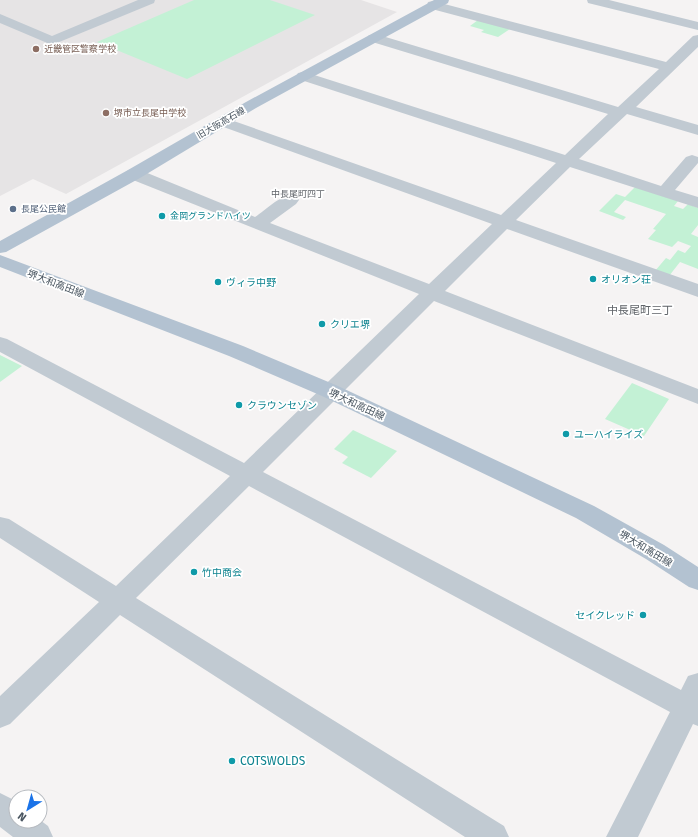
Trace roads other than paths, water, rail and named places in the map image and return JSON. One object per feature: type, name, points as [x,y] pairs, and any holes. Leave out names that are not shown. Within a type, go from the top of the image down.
[{"type":"main road","name":"旧大阪高石線","points":[[0,248],[134,174],[303,76],[438,3]]},
{"type":"main road","name":"堺大和高田線","points":[[0,261],[236,350],[330,391],[585,512],[655,552],[698,580]]},
{"type":"street","points":[[0,18],[52,41],[149,0]]},
{"type":"street","points":[[598,0],[698,26]]},
{"type":"street","points":[[438,3],[669,67]]},
{"type":"street","points":[[374,38],[622,110],[698,130]]},
{"type":"street","points":[[0,715],[504,222],[698,39]]},
{"type":"street","points":[[303,76],[566,162],[698,203]]},
{"type":"street","points":[[223,122],[698,291]]},
{"type":"street","points":[[664,192],[692,160]]},
{"type":"street","points":[[134,174],[431,293],[698,397]]},
{"type":"street","points":[[257,224],[290,200]]},
{"type":"street","points":[[0,344],[247,474],[694,702],[622,837]]},
{"type":"street","points":[[0,526],[493,837]]},
{"type":"street","points":[[0,808],[8,814]]},
{"type":"street","points":[[26,829],[37,837]]},
{"type":"place","name":"近畿管区警察学校","points":[[36,49]]},
{"type":"place","name":"堺市立長尾中学校","points":[[106,113]]},
{"type":"place","name":"長尾公民館","points":[[13,209]]},
{"type":"place","name":"金岡グランドハイツ","points":[[162,216]]},
{"type":"place","name":"オリオン荘","points":[[593,279]]},
{"type":"place","name":"ヴィラ中野","points":[[218,282]]},
{"type":"place","name":"クリエ堺","points":[[322,324]]},
{"type":"place","name":"クラウンセゾン","points":[[239,405]]},
{"type":"place","name":"ユーハイライズ","points":[[566,434]]},
{"type":"place","name":"竹中商会","points":[[194,572]]},
{"type":"place","name":"セイクレッド","points":[[643,615]]},
{"type":"place","name":"COTSWOLDS","points":[[232,761]]},
{"type":"district","name":"中長尾町四丁","points":[[298,194]]},
{"type":"district","name":"中長尾町三丁","points":[[640,310]]}]
